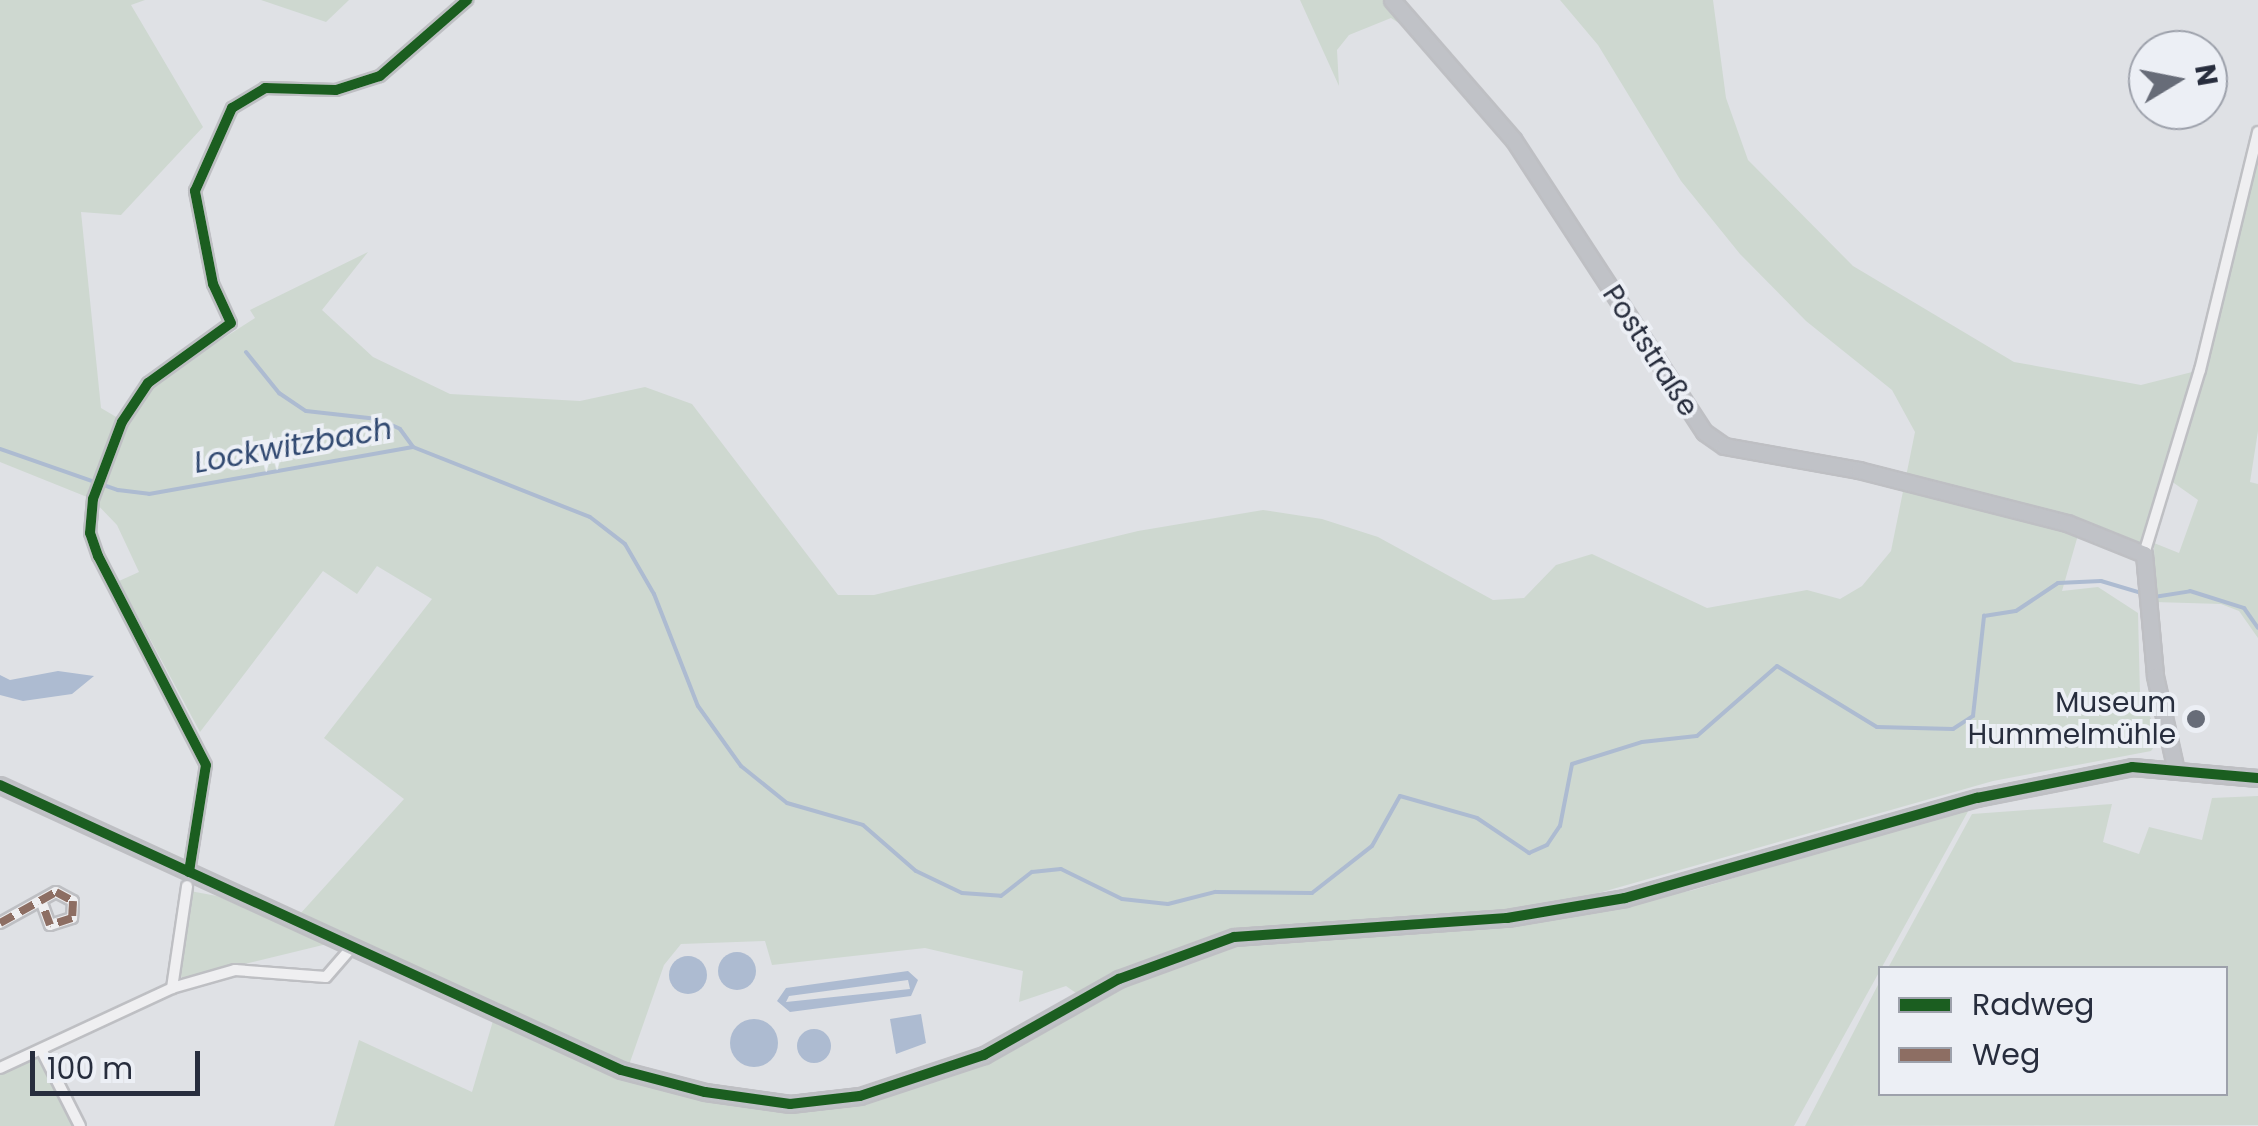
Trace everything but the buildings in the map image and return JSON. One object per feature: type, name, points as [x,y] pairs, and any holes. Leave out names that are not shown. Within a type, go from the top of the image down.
[{"type":"main road","name":"Poststraße","points":[[1392,0],[1513,139],[1704,432],[1724,446],[1858,470],[2068,522],[2144,554]]},
{"type":"main road","points":[[2144,554],[2175,766]]},
{"type":"main road","points":[[0,785],[188,879],[622,1070],[705,1092],[790,1104],[860,1096],[984,1055],[1119,979],[1234,937],[1507,918],[1625,898],[2054,779],[2175,766],[2258,778]]},
{"type":"street","points":[[172,988],[206,764],[98,556],[90,532],[92,499],[148,384],[231,322],[213,284],[195,191],[232,108],[265,88],[336,90],[380,76],[467,0]]},
{"type":"street","points":[[2144,554],[2200,370],[2258,132]]},
{"type":"street","points":[[0,922],[31,902],[42,904]]},
{"type":"street","points":[[0,1068],[172,988],[235,970],[326,977],[351,948]]},
{"type":"street","points":[[42,1051],[80,1126]]},
{"type":"shaded area","points":[[0,0],[145,0],[131,5],[203,127],[121,215],[81,212],[101,408],[123,421],[143,390],[255,318],[250,310],[368,252],[322,310],[373,357],[450,394],[580,401],[645,387],[692,404],[838,595],[874,595],[1138,531],[1263,510],[1322,519],[1378,537],[1493,600],[1524,598],[1556,565],[1592,554],[1707,608],[1807,590],[1840,599],[1862,586],[1891,551],[1915,432],[1892,390],[1806,321],[1740,254],[1681,181],[1598,45],[1560,0],[1713,0],[1726,98],[1748,160],[1853,266],[2014,362],[2141,385],[2200,370],[2258,132],[2258,431],[2250,482],[2258,484],[2258,638],[2239,611],[2221,604],[2155,602],[2154,543],[2179,553],[2198,500],[2164,476],[2144,554],[2080,528],[2062,591],[2098,587],[2138,613],[2140,695],[2160,738],[2151,751],[1993,781],[1553,906],[1560,916],[1694,890],[1971,806],[1882,966],[1878,966],[1878,974],[1794,1126],[334,1126],[359,1040],[472,1092],[495,1014],[645,1086],[789,1111],[862,1102],[990,1060],[1086,1000],[1066,986],[1019,1002],[1023,971],[925,948],[772,965],[765,941],[681,944],[664,965],[629,1065],[300,914],[404,799],[324,738],[432,599],[377,566],[357,594],[323,571],[200,732],[119,581],[139,572],[117,525],[92,499],[0,462]]},
{"type":"shaded area","points":[[261,0],[349,0],[326,22]]},
{"type":"shaded area","points":[[1300,0],[1392,0],[1427,41],[1391,18],[1349,35],[1337,50],[1339,86]]},
{"type":"shaded area","points":[[2258,796],[2258,1125],[1805,1126],[1878,985],[1878,1096],[2228,1096],[2228,966],[1889,966],[1972,814],[2112,804],[2103,842],[2139,854],[2149,827],[2202,840],[2212,798]]},
{"type":"shaded area","points":[[190,891],[217,896],[327,944],[183,979],[178,972]]},
{"type":"shaded area","points":[[42,1051],[80,1126],[0,1126],[0,1068]]},
{"type":"water","points":[[58,671],[94,676],[72,694],[23,701],[0,695],[0,675],[10,680]]},
{"type":"water","points":[[737,952],[751,957],[756,971],[751,985],[737,990],[723,985],[718,971],[723,957]]},
{"type":"water","points":[[688,956],[702,961],[707,975],[702,989],[688,994],[674,989],[669,975],[674,961]]},
{"type":"water","points":[[908,971],[918,980],[911,996],[790,1012],[777,1001],[786,988]],"holes":[[[908,980],[910,989],[786,1002],[789,996]]]},
{"type":"water","points":[[921,1014],[926,1043],[896,1054],[890,1019]]},
{"type":"water","points":[[754,1019],[771,1026],[778,1043],[771,1060],[754,1067],[737,1060],[730,1043],[737,1026]]},
{"type":"water","points":[[814,1029],[826,1034],[831,1046],[826,1058],[814,1063],[802,1058],[797,1046],[802,1034]]},
{"type":"waterway","points":[[246,352],[279,393],[306,411],[378,419],[400,429],[413,447]]},
{"type":"waterway","name":"Lockwitzbach","points":[[0,449],[118,490],[149,494],[413,447],[590,517],[625,544],[654,594],[698,706],[741,766],[787,803],[863,825],[916,871],[962,893],[1001,896],[1032,872],[1061,869],[1122,899],[1168,904],[1215,892],[1312,893],[1372,846],[1400,796],[1477,818],[1529,853],[1547,845],[1560,826],[1572,764],[1642,742],[1697,736],[1777,666],[1877,727],[1953,729],[1973,716],[1984,616],[2016,611],[2058,583],[2101,581],[2145,594]]},
{"type":"waterway","name":"Lockwitzbach","points":[[2154,597],[2190,591],[2244,608],[2258,628]]},
{"type":"marked path","points":[[0,923],[56,892],[73,901],[72,918],[50,925],[42,903]]},
{"type":"cycle path","points":[[189,872],[206,765],[98,556],[90,533],[93,499],[122,422],[148,383],[231,323],[213,284],[195,191],[232,108],[265,88],[336,90],[380,76],[467,0]]},
{"type":"cycle path","points":[[0,785],[621,1070],[705,1092],[790,1104],[860,1096],[984,1055],[1119,979],[1234,937],[1507,918],[1625,898],[1977,798],[2132,767],[2258,778]]},
{"type":"place","name":"Museum Hummelmühle","points":[[2196,719]]}]
